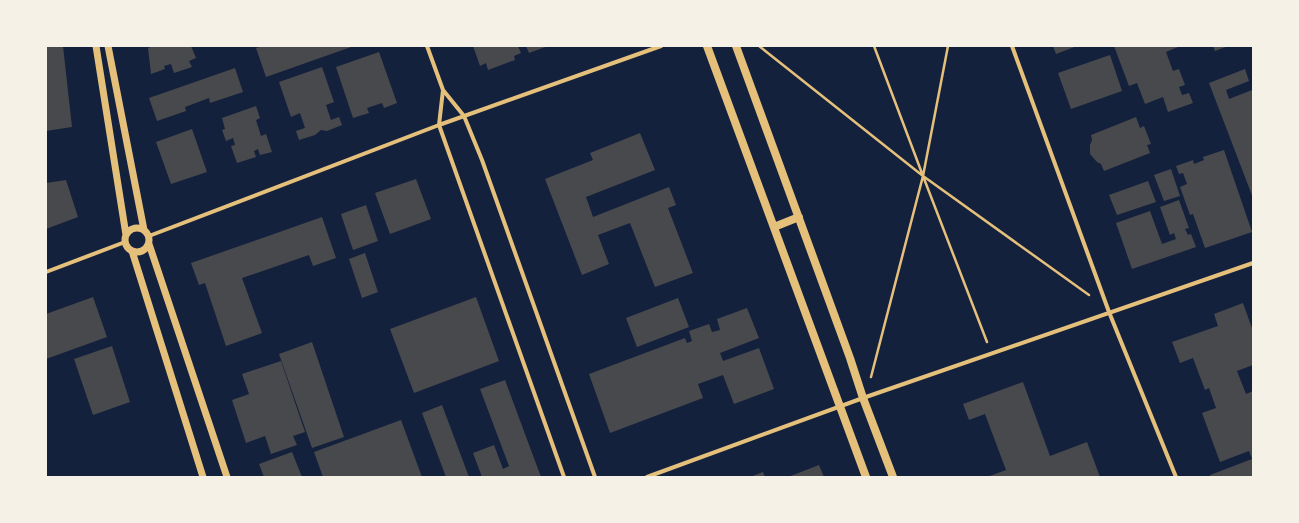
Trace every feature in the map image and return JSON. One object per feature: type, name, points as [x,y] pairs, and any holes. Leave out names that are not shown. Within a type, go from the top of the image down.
[{"type":"main road","points":[[707,46],[866,477]]},
{"type":"main road","points":[[736,46],[893,477]]},
{"type":"main road","points":[[774,227],[798,217]]},
{"type":"street","points":[[96,46],[126,234],[125,242],[132,251],[203,477]]},
{"type":"street","points":[[108,46],[144,230],[149,236],[149,244],[227,477]]},
{"type":"street","points":[[428,46],[443,90],[464,116],[482,160],[595,477]]},
{"type":"street","points":[[149,236],[439,125],[661,46]]},
{"type":"street","points":[[1012,46],[1109,312],[1176,477]]},
{"type":"street","points":[[443,90],[439,125],[564,477]]},
{"type":"street","points":[[126,234],[132,229],[141,228],[144,230]]},
{"type":"street","points":[[46,272],[125,242]]},
{"type":"street","points":[[132,251],[144,251],[149,244]]},
{"type":"street","points":[[647,477],[863,398],[1253,263]]},
{"type":"path","points":[[759,46],[923,176],[1087,293],[1109,312]]},
{"type":"path","points":[[874,46],[991,354]]},
{"type":"path","points":[[863,398],[873,373],[923,176],[948,46]]},
{"type":"building","points":[[46,46],[63,46],[72,127],[46,131]]},
{"type":"building","points":[[154,46],[191,46],[196,58],[189,61],[192,67],[174,73],[171,64],[164,66],[165,69],[151,74],[148,48]]},
{"type":"building","points":[[263,46],[354,46],[266,77],[256,48]]},
{"type":"building","points":[[473,46],[518,46],[521,53],[514,56],[515,60],[488,70],[486,63],[480,66]]},
{"type":"building","points":[[526,46],[548,46],[529,53]]},
{"type":"building","points":[[1053,46],[1077,46],[1056,54]]},
{"type":"building","points":[[1114,46],[1178,46],[1166,52],[1173,71],[1179,69],[1185,85],[1179,87],[1182,95],[1189,93],[1193,103],[1168,112],[1163,97],[1145,104],[1137,83],[1129,86]]},
{"type":"building","points":[[1213,46],[1228,46],[1215,51]]},
{"type":"building","points":[[379,52],[397,103],[384,108],[382,103],[367,108],[369,113],[353,118],[336,67]]},
{"type":"building","points":[[1110,55],[1122,91],[1071,109],[1058,73]]},
{"type":"building","points":[[322,67],[334,102],[326,105],[331,120],[339,117],[342,125],[327,131],[321,130],[315,135],[299,140],[296,131],[305,128],[300,113],[291,117],[279,82]]},
{"type":"building","points":[[235,68],[243,92],[210,103],[209,98],[185,107],[186,111],[157,121],[149,98]]},
{"type":"building","points":[[1245,69],[1249,81],[1226,90],[1229,99],[1252,90],[1253,92],[1253,198],[1209,83]]},
{"type":"building","points":[[256,106],[260,118],[256,120],[261,136],[266,134],[272,152],[260,155],[258,149],[254,151],[256,157],[237,163],[231,146],[235,145],[233,138],[226,141],[222,130],[225,129],[222,118]]},
{"type":"building","points":[[1136,117],[1140,128],[1144,126],[1151,144],[1147,145],[1150,153],[1104,171],[1101,164],[1097,162],[1090,154],[1090,145],[1092,140],[1091,135]]},
{"type":"building","points":[[192,129],[207,172],[171,184],[156,142]]},
{"type":"building","points":[[640,133],[655,170],[586,197],[593,217],[669,187],[676,205],[668,208],[693,273],[655,287],[630,223],[598,235],[609,264],[582,275],[545,179],[593,160],[590,153]]},
{"type":"building","points":[[1224,150],[1252,232],[1205,248],[1193,214],[1190,215],[1180,187],[1187,184],[1183,173],[1179,174],[1176,166],[1193,160],[1194,164],[1204,160],[1203,157]]},
{"type":"building","points":[[1171,169],[1180,196],[1164,201],[1154,175]]},
{"type":"building","points":[[416,179],[431,219],[390,234],[375,193]]},
{"type":"building","points":[[66,180],[78,217],[46,229],[46,183]]},
{"type":"building","points":[[1148,181],[1156,202],[1117,215],[1109,195]]},
{"type":"building","points":[[1179,200],[1189,228],[1185,229],[1188,235],[1191,234],[1196,247],[1132,269],[1116,223],[1150,211],[1162,244],[1176,239],[1174,233],[1170,235],[1160,207]]},
{"type":"building","points":[[366,205],[378,241],[353,250],[341,214]]},
{"type":"building","points":[[322,217],[336,258],[313,266],[309,255],[242,278],[262,333],[226,346],[205,283],[199,285],[191,263]]},
{"type":"building","points":[[365,253],[378,292],[362,298],[349,259]]},
{"type":"building","points":[[93,297],[107,337],[46,359],[46,314]]},
{"type":"building","points":[[476,297],[499,361],[414,393],[390,329]]},
{"type":"building","points":[[678,298],[689,327],[637,347],[626,318]]},
{"type":"building","points":[[1243,303],[1253,331],[1253,365],[1237,371],[1246,394],[1253,391],[1253,477],[1211,477],[1210,475],[1252,459],[1249,451],[1220,462],[1202,413],[1216,408],[1209,388],[1205,390],[1193,358],[1180,363],[1172,342],[1218,326],[1214,314]]},
{"type":"building","points":[[747,308],[759,338],[720,353],[723,361],[759,348],[774,389],[734,404],[723,375],[698,384],[703,398],[610,433],[589,374],[685,338],[687,343],[692,341],[689,331],[709,324],[712,332],[720,330],[717,319]]},
{"type":"building","points":[[312,342],[344,437],[312,448],[279,354]]},
{"type":"building","points":[[112,346],[130,402],[93,415],[74,359]]},
{"type":"building","points":[[281,361],[305,432],[293,436],[297,445],[271,454],[265,436],[246,443],[232,400],[249,394],[242,374]]},
{"type":"building","points":[[505,380],[541,477],[482,477],[473,453],[494,445],[503,469],[509,466],[480,389]]},
{"type":"building","points":[[1023,382],[1050,456],[1087,442],[1100,477],[987,477],[1006,470],[985,414],[969,420],[963,404]]},
{"type":"building","points":[[442,405],[469,477],[446,477],[422,413]]},
{"type":"building","points":[[401,420],[422,477],[323,477],[314,452]]},
{"type":"building","points":[[292,452],[302,477],[264,477],[259,464]]},
{"type":"building","points":[[819,465],[824,477],[788,477]]},
{"type":"building","points":[[763,472],[765,477],[750,477]]}]
